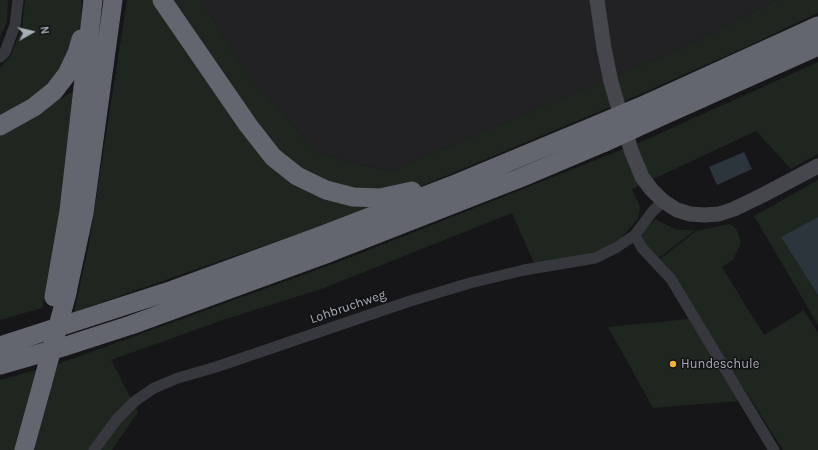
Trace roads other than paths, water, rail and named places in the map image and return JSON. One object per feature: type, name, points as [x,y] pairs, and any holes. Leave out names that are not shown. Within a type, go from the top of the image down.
[{"type":"highway","points":[[0,126],[34,107],[54,91],[67,74],[78,53],[88,0]]},
{"type":"highway","points":[[60,295],[93,0]]},
{"type":"highway","points":[[24,450],[36,386],[60,295],[84,213],[113,0]]},
{"type":"highway","points":[[162,0],[248,125],[273,157],[298,176],[326,190],[353,197],[380,198],[417,190],[444,181],[458,183]]},
{"type":"highway","points":[[0,365],[131,325],[324,254],[512,181],[601,134],[652,111],[818,26]]},
{"type":"highway","points":[[652,111],[818,46]]},
{"type":"highway","points":[[0,346],[173,290],[323,235],[458,183],[601,134]]},
{"type":"highway","points":[[12,450],[36,386]]},
{"type":"main road","points":[[598,0],[604,48],[611,82],[631,150],[642,177],[663,201],[677,210],[690,214],[719,214],[734,209],[763,195],[818,166]]},
{"type":"street","points":[[0,57],[5,52],[15,25],[18,0]]},
{"type":"street","name":"Lohbruchweg","points":[[94,450],[117,419],[135,401],[154,388],[178,378],[216,367],[407,302],[470,283],[524,270],[595,258],[617,247],[635,235],[652,212],[663,201]]},
{"type":"street","points":[[635,235],[642,248],[672,279],[774,450]]},
{"type":"place","name":"Hundeschule","points":[[673,364]]}]
